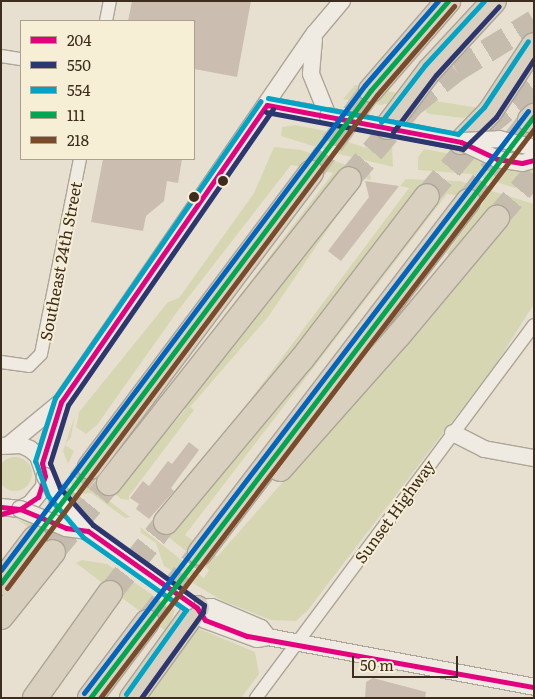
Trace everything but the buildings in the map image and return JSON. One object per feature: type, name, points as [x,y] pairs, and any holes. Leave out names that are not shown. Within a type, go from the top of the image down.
[{"type":"highway","points":[[371,90],[448,1]]},
{"type":"highway","points":[[387,127],[430,70],[494,1]]},
{"type":"highway","points":[[461,142],[490,112],[534,46]]},
{"type":"highway","points":[[90,467],[311,174]]},
{"type":"highway","points":[[109,483],[349,179]]},
{"type":"highway","points":[[166,522],[302,359],[427,196]]},
{"type":"highway","points":[[468,201],[203,550],[307,441],[496,218]]},
{"type":"highway","points":[[1,583],[44,545],[1,617]]},
{"type":"highway","points":[[36,698],[110,593]]},
{"type":"highway","points":[[132,698],[192,605]]},
{"type":"highway","points":[[90,698],[147,622]]},
{"type":"street","points":[[106,20],[110,1]]},
{"type":"street","points":[[6,445],[61,402],[315,33],[342,1]]},
{"type":"street","points":[[315,33],[310,74],[328,116]]},
{"type":"street","points":[[1,56],[20,59]]},
{"type":"street","points":[[267,105],[461,142],[497,159],[522,163],[534,160]]},
{"type":"street","points":[[461,142],[499,139],[534,148]]},
{"type":"street","name":"Southeast 24th Street","points":[[1,362],[29,366],[36,362],[44,346],[80,160]]},
{"type":"street","name":"Sunset Highway","points":[[256,698],[534,325]]},
{"type":"street","points":[[8,510],[38,497],[43,469],[61,402]]},
{"type":"street","points":[[453,433],[484,449],[534,458]]},
{"type":"street","points":[[6,445],[30,449],[43,469],[54,492],[88,531],[192,605],[212,607],[261,628],[268,637],[297,644],[534,687]]},
{"type":"street","points":[[8,510],[66,528],[88,531]]},
{"type":"green space","points":[[355,85],[403,94],[395,102],[381,105],[343,99]]},
{"type":"green space","points":[[424,99],[485,109],[463,118],[430,114],[426,112]]},
{"type":"green space","points":[[295,125],[346,135],[348,138],[326,150],[281,136],[282,127]]},
{"type":"green space","points":[[373,140],[392,143],[393,167],[331,152],[348,142],[367,148]]},
{"type":"green space","points":[[274,147],[301,150],[370,173],[371,180],[363,178],[268,317],[190,407],[194,410],[129,496],[129,500],[121,499],[114,493],[185,410],[186,403],[362,178],[344,175],[212,340],[208,337],[333,173],[291,165],[177,312],[97,425],[86,434],[76,427],[79,412],[168,302],[179,298],[254,193]]},
{"type":"green space","points":[[424,149],[534,169],[534,194],[471,174],[418,170],[418,157]]},
{"type":"green space","points":[[406,179],[460,181],[534,204],[534,304],[496,364],[308,610],[296,621],[271,620],[223,601],[164,566],[156,543],[141,533],[140,527],[204,578],[209,570],[161,531],[175,528],[285,400],[438,193],[332,307],[182,491],[409,188],[400,186]],"holes":[[[447,194],[485,200],[447,253],[450,257],[495,209],[505,228],[217,557],[185,535]]]},
{"type":"green space","points":[[75,415],[71,437],[65,445]]},
{"type":"green space","points":[[65,445],[74,451],[68,464],[63,451]]},
{"type":"green space","points":[[15,457],[27,462],[32,474],[27,486],[15,491],[3,486],[-1,477],[-1,471],[3,462]]},
{"type":"green space","points":[[70,477],[95,490],[130,517],[125,518],[91,493],[83,494],[71,484]]},
{"type":"green space","points":[[17,519],[63,535],[62,552]]},
{"type":"green space","points":[[82,560],[107,564],[175,610],[167,632],[76,563]]},
{"type":"green space","points":[[195,627],[255,652],[259,674],[241,698],[137,698]]},
{"type":"tunnel","points":[[349,179],[412,105],[456,70],[534,22]]},
{"type":"tunnel","points":[[427,196],[486,126],[534,87]]},
{"type":"tunnel","points":[[311,173],[371,90]]},
{"type":"tunnel","points":[[468,201],[530,120]]},
{"type":"tunnel","points":[[497,218],[534,174]]},
{"type":"tunnel","points":[[35,538],[90,467]]},
{"type":"tunnel","points":[[53,552],[109,483]]},
{"type":"tunnel","points":[[110,593],[166,522]]},
{"type":"tunnel","points":[[147,622],[200,553]]},
{"type":"transit line","points":[[1,570],[365,85],[438,1]]},
{"type":"transit line","name":"111","points":[[1,583],[371,90],[448,1]]},
{"type":"transit line","name":"554","points":[[381,122],[425,65],[484,1]]},
{"type":"transit line","name":"218","points":[[7,588],[377,95],[454,6]]},
{"type":"transit line","name":"550","points":[[393,132],[436,75],[499,6]]},
{"type":"transit line","name":"554","points":[[268,98],[458,134],[484,107],[528,41]]},
{"type":"transit line","name":"550","points":[[266,112],[463,149],[496,117],[534,59]]},
{"type":"transit line","name":"554","points":[[126,694],[186,610],[83,537],[48,496],[35,461],[55,398],[261,101]]},
{"type":"transit line","name":"204","points":[[267,105],[461,142],[497,159],[522,163],[534,160]]},
{"type":"transit line","name":"204","points":[[1,507],[20,509],[38,497],[45,476],[42,463],[61,402],[267,105]]},
{"type":"transit line","name":"550","points":[[141,698],[203,612],[204,605],[93,525],[60,488],[50,463],[68,405],[273,109]]},
{"type":"transit line","points":[[84,693],[528,111]]},
{"type":"transit line","name":"111","points":[[90,698],[534,116]]},
{"type":"transit line","name":"218","points":[[100,698],[534,129]]},
{"type":"transit line","name":"204","points":[[1,514],[20,509],[66,528],[88,531],[197,608],[205,620],[247,636],[534,687]]}]
